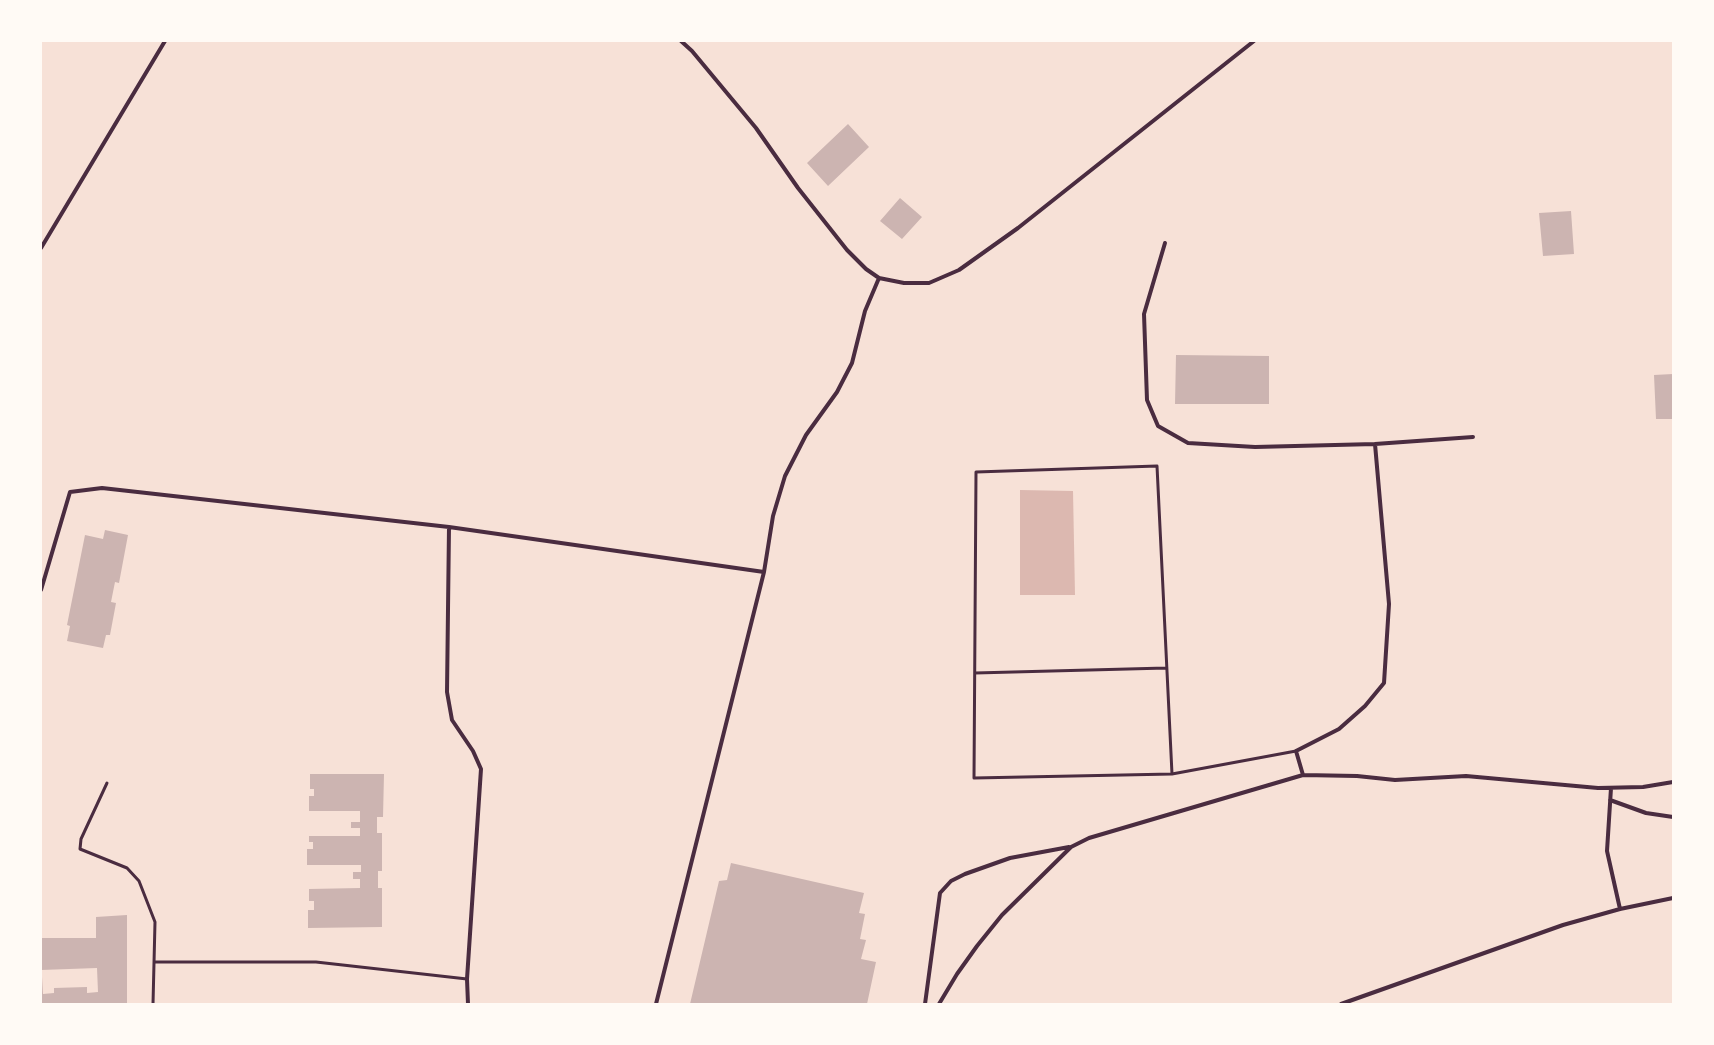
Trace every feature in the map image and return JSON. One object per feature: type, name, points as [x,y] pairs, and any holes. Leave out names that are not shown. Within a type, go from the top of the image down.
[{"type":"street","points":[[41,248],[165,41]]},
{"type":"street","points":[[681,41],[692,51],[756,128],[798,188],[847,250],[866,269],[879,278],[904,284],[929,283],[959,270],[1018,228],[1254,41]]},
{"type":"street","points":[[1165,244],[1144,314],[1146,400],[1158,426],[1188,443],[1255,447],[1375,444],[1473,437]]},
{"type":"street","points":[[656,1004],[764,572],[774,516],[785,476],[806,434],[838,392],[852,363],[865,311],[879,278]]},
{"type":"street","points":[[1303,775],[1296,751],[1339,729],[1364,706],[1384,683],[1389,604],[1375,444]]},
{"type":"street","points":[[41,590],[70,492],[102,488],[449,527],[764,572]]},
{"type":"street","points":[[449,527],[447,692],[452,720],[473,751],[481,769],[467,979],[468,1004]]},
{"type":"street","points":[[926,1004],[940,893],[951,881],[965,874],[1010,858],[1071,847],[1089,838],[1303,775],[1357,776],[1395,780],[1466,776],[1598,788],[1643,787],[1673,782]]},
{"type":"street","points":[[1611,788],[1607,851],[1620,909]]},
{"type":"street","points":[[1610,800],[1646,813],[1673,817]]},
{"type":"street","points":[[939,1004],[976,946],[1002,915],[1071,847]]},
{"type":"street","points":[[1341,1004],[1563,925],[1620,909],[1673,898]]},
{"type":"lane","points":[[1172,774],[1157,466],[976,472],[974,778],[1172,774],[1296,751]]},
{"type":"lane","points":[[975,673],[1166,668]]},
{"type":"lane","points":[[107,783],[82,839],[80,849],[127,868],[139,881],[155,922],[153,1004]]},
{"type":"lane","points":[[155,962],[316,962],[467,979]]},
{"type":"shaded area","points":[[1020,490],[1073,491],[1075,595],[1020,595]]},
{"type":"building","points":[[848,124],[869,147],[828,186],[807,163]]},
{"type":"building","points":[[900,198],[922,217],[902,239],[880,221]]},
{"type":"building","points":[[1571,211],[1574,254],[1543,256],[1539,213]]},
{"type":"building","points":[[1176,355],[1269,356],[1269,404],[1175,404]]},
{"type":"building","points":[[1673,374],[1673,419],[1656,419],[1654,375]]},
{"type":"building","points":[[105,530],[128,535],[119,583],[115,582],[111,602],[116,603],[110,635],[106,635],[103,648],[67,641],[70,626],[67,625],[85,535],[103,539]]},
{"type":"building","points":[[310,774],[384,774],[383,817],[377,817],[377,833],[382,833],[382,871],[378,871],[378,888],[382,888],[382,927],[308,928],[308,910],[314,910],[314,901],[309,901],[309,889],[360,888],[360,879],[353,879],[353,872],[361,872],[361,865],[307,865],[307,849],[313,849],[313,842],[309,842],[309,836],[360,836],[360,828],[351,828],[351,822],[360,822],[360,811],[309,811],[309,796],[314,796],[314,789],[310,789]]},
{"type":"building","points":[[731,863],[864,893],[859,913],[865,914],[860,939],[866,940],[861,959],[876,962],[867,1004],[690,1004],[719,881],[727,880]]},
{"type":"building","points":[[127,915],[127,1004],[41,1004],[41,977],[43,994],[54,993],[54,988],[87,987],[87,993],[98,992],[97,968],[41,970],[41,938],[96,938],[96,917]]}]
